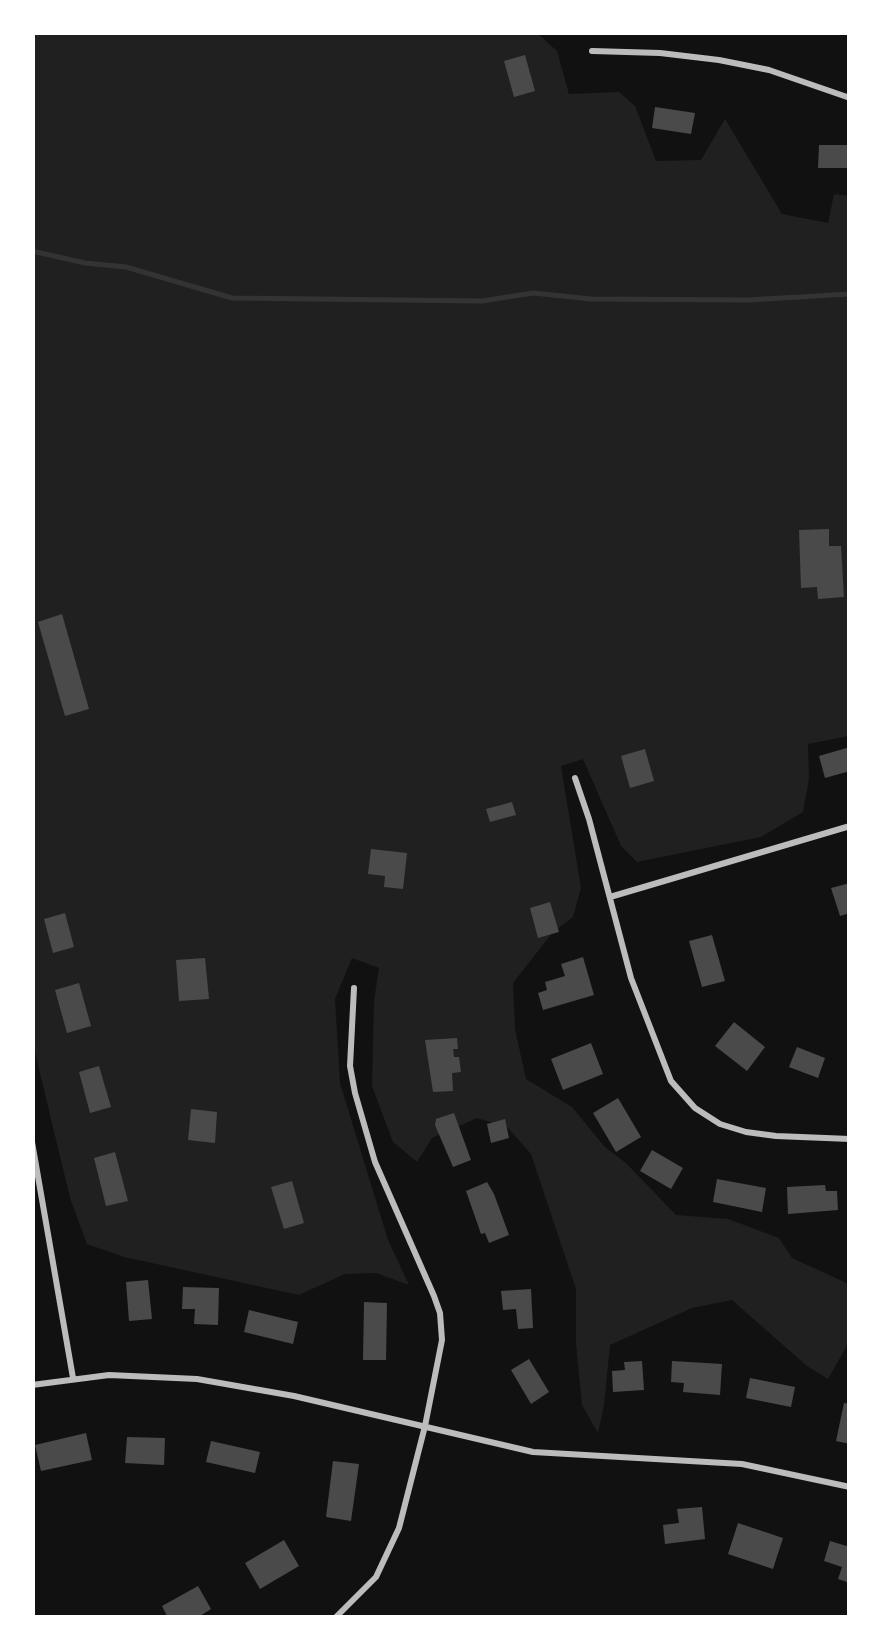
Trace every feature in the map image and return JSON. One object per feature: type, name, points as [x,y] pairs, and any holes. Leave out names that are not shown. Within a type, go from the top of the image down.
[{"type":"street","points":[[592,51],[719,60],[769,70],[850,98]]},
{"type":"street","points":[[575,778],[631,978],[671,1081],[696,1108],[720,1124],[746,1132],[850,1139]]},
{"type":"street","points":[[610,898],[850,826]]},
{"type":"street","points":[[335,1618],[368,1588],[385,1563],[399,1528],[426,1426],[442,1340],[440,1313],[374,1162],[355,1093],[350,1066],[354,988]]},
{"type":"street","points":[[32,1142],[74,1378]]},
{"type":"street","points":[[32,1385],[109,1376],[198,1379],[294,1396],[533,1452],[742,1464],[850,1487]]},
{"type":"shaded area","points":[[32,33],[537,33],[557,51],[569,94],[619,92],[635,106],[656,161],[701,160],[725,119],[782,214],[828,223],[834,194],[849,196],[849,736],[808,744],[809,779],[803,812],[761,837],[637,862],[621,846],[583,759],[561,766],[581,888],[573,917],[553,932],[513,983],[515,1029],[526,1079],[572,1107],[605,1147],[676,1215],[728,1219],[779,1238],[792,1258],[849,1284],[849,1342],[828,1379],[807,1366],[732,1300],[692,1308],[610,1345],[598,1433],[582,1405],[576,1289],[531,1154],[507,1127],[477,1118],[432,1138],[417,1162],[393,1142],[372,1086],[374,1001],[379,968],[352,958],[335,999],[340,1083],[388,1240],[409,1285],[376,1273],[345,1274],[299,1295],[124,1257],[87,1244],[70,1198],[32,1040]]},
{"type":"building","points":[[525,55],[535,91],[514,97],[504,61]]},
{"type":"building","points":[[655,107],[695,113],[691,134],[652,128]]},
{"type":"building","points":[[819,145],[850,145],[850,168],[818,168]]},
{"type":"building","points":[[829,529],[829,546],[841,546],[844,597],[818,599],[817,587],[801,588],[799,530]]},
{"type":"building","points":[[62,614],[89,709],[65,716],[38,622]]},
{"type":"building","points":[[850,747],[850,771],[825,778],[819,756]]},
{"type":"building","points":[[645,749],[654,781],[630,788],[621,756]]},
{"type":"building","points":[[512,802],[516,815],[490,822],[486,809]]},
{"type":"building","points":[[371,849],[407,853],[403,889],[384,887],[385,876],[368,874]]},
{"type":"building","points":[[850,883],[850,913],[840,916],[831,888]]},
{"type":"building","points":[[550,902],[559,932],[538,938],[530,908]]},
{"type":"building","points":[[65,913],[74,947],[53,953],[44,919]]},
{"type":"building","points":[[712,935],[725,981],[702,987],[689,941]]},
{"type":"building","points":[[583,957],[594,995],[543,1010],[538,993],[547,990],[545,982],[565,976],[561,964]]},
{"type":"building","points":[[205,958],[209,999],[179,1001],[176,960]]},
{"type":"building","points":[[79,983],[91,1026],[67,1033],[55,990]]},
{"type":"building","points":[[734,1022],[765,1047],[747,1071],[715,1046]]},
{"type":"building","points":[[457,1038],[458,1049],[453,1049],[454,1057],[459,1057],[461,1072],[452,1073],[453,1091],[433,1092],[425,1040]]},
{"type":"building","points":[[591,1043],[603,1074],[563,1090],[551,1059]]},
{"type":"building","points":[[797,1047],[825,1058],[818,1078],[789,1067]]},
{"type":"building","points":[[99,1066],[111,1107],[90,1113],[79,1072]]},
{"type":"building","points":[[618,1098],[641,1137],[616,1152],[593,1113]]},
{"type":"building","points":[[191,1109],[217,1112],[215,1143],[188,1140]]},
{"type":"building","points":[[454,1113],[471,1160],[453,1167],[435,1125],[436,1119]]},
{"type":"building","points":[[505,1119],[509,1138],[491,1143],[487,1124]]},
{"type":"building","points":[[652,1150],[683,1168],[671,1189],[640,1171]]},
{"type":"building","points":[[115,1152],[128,1201],[106,1206],[94,1158]]},
{"type":"building","points":[[717,1179],[766,1188],[762,1212],[713,1202]]},
{"type":"building","points":[[292,1181],[304,1223],[284,1229],[271,1187]]},
{"type":"building","points":[[487,1182],[509,1235],[489,1243],[485,1233],[481,1234],[466,1191]]},
{"type":"building","points":[[825,1185],[826,1191],[837,1191],[838,1210],[788,1214],[787,1187]]},
{"type":"building","points":[[148,1280],[152,1319],[129,1321],[126,1282]]},
{"type":"building","points":[[183,1287],[219,1288],[218,1325],[194,1324],[195,1309],[182,1309]]},
{"type":"building","points":[[531,1289],[533,1328],[518,1329],[516,1309],[503,1310],[501,1291]]},
{"type":"building","points":[[364,1302],[387,1303],[386,1360],[363,1360]]},
{"type":"building","points":[[249,1310],[298,1322],[293,1344],[244,1332]]},
{"type":"building","points":[[529,1359],[549,1392],[531,1404],[511,1370]]},
{"type":"building","points":[[642,1361],[644,1390],[613,1392],[612,1371],[625,1370],[624,1362]]},
{"type":"building","points":[[672,1361],[722,1364],[720,1395],[683,1392],[684,1383],[671,1382]]},
{"type":"building","points":[[750,1378],[795,1387],[791,1407],[746,1398]]},
{"type":"building","points":[[844,1403],[850,1404],[850,1444],[836,1441]]},
{"type":"building","points":[[86,1433],[92,1460],[41,1471],[35,1445]]},
{"type":"building","points":[[127,1437],[165,1438],[164,1465],[125,1463]]},
{"type":"building","points":[[211,1441],[260,1452],[255,1473],[206,1462]]},
{"type":"building","points":[[333,1461],[359,1464],[351,1521],[326,1517]]},
{"type":"building","points":[[702,1507],[705,1539],[665,1544],[663,1525],[679,1523],[677,1509]]},
{"type":"building","points":[[738,1523],[783,1538],[773,1569],[728,1554]]},
{"type":"building","points":[[284,1540],[299,1566],[260,1589],[245,1563]]},
{"type":"building","points":[[830,1541],[850,1547],[850,1583],[838,1579],[842,1567],[824,1561]]},
{"type":"building","points":[[198,1586],[211,1609],[197,1618],[168,1618],[162,1606]]},
{"type":"waterway","points":[[32,251],[126,267],[232,298],[482,301],[533,293],[591,299],[748,300],[850,294]]}]
